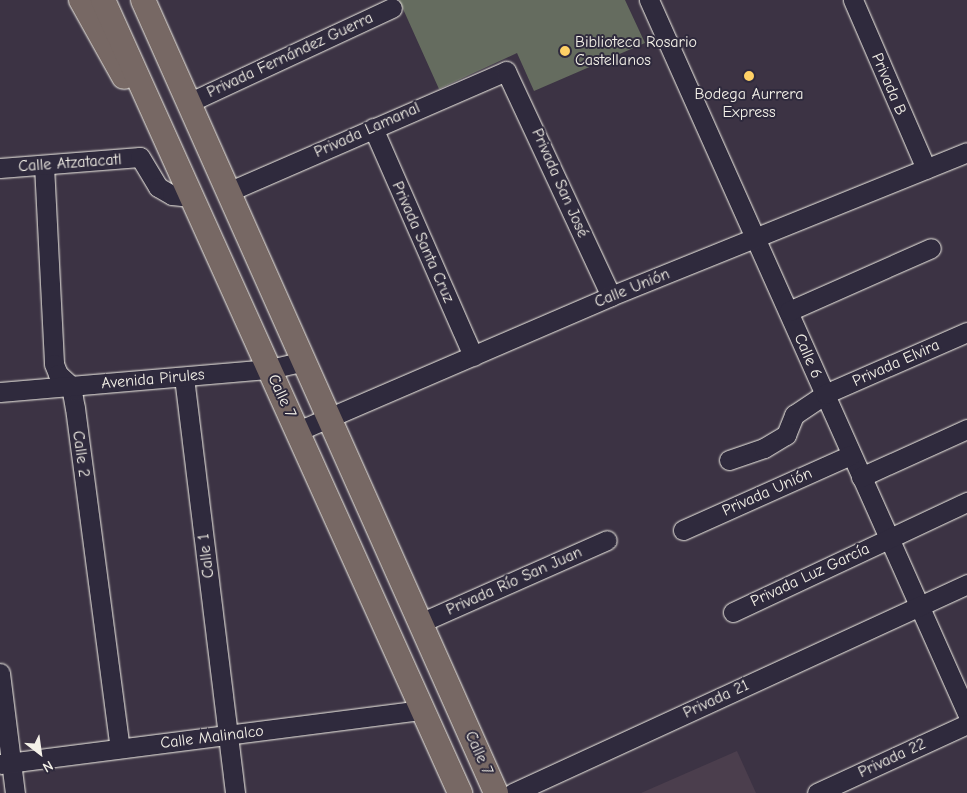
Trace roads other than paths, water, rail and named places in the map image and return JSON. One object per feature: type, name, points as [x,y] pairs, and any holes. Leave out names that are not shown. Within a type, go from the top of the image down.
[{"type":"main road","points":[[81,0],[113,61],[154,113]]},
{"type":"main road","name":"Calle 7","points":[[103,0],[460,793]]},
{"type":"main road","name":"Calle 7","points":[[143,0],[422,622],[496,793]]},
{"type":"street","name":"Calle 6","points":[[648,0],[754,239],[789,311],[887,538],[918,605],[962,686],[967,713]]},
{"type":"street","name":"Privada B","points":[[853,0],[926,169]]},
{"type":"street","name":"Privada Fernández Guerra","points":[[188,103],[392,8]]},
{"type":"street","name":"Privada Lamanal","points":[[228,192],[506,71]]},
{"type":"street","name":"Privada San José","points":[[506,71],[611,296]]},
{"type":"street","name":"Privada Santa Cruz","points":[[373,128],[473,356]]},
{"type":"street","name":"Calle Unión","points":[[298,431],[328,416],[611,296],[967,152]]},
{"type":"street","name":"Calle Atzatacatl","points":[[0,168],[140,157],[158,187],[172,195],[191,197]]},
{"type":"street","name":"Calle 2","points":[[44,164],[54,364],[58,374],[70,386],[120,748]]},
{"type":"street","points":[[789,311],[931,248]]},
{"type":"street","name":"Privada Elvira","points":[[728,460],[764,448],[786,435],[794,415],[824,394],[967,332]]},
{"type":"street","name":"Avenida Pirules","points":[[0,392],[270,369],[304,361]]},
{"type":"street","name":"Calle 1","points":[[184,376],[235,793]]},
{"type":"street","points":[[861,477],[967,429]]},
{"type":"street","name":"Privada Unión","points":[[683,530],[851,455]]},
{"type":"street","name":"Privada Luz García","points":[[733,612],[967,502]]},
{"type":"street","name":"Privada Río San Juan","points":[[422,622],[607,540]]},
{"type":"street","name":"Privada 21","points":[[513,793],[967,584]]},
{"type":"street","points":[[0,674],[5,763],[15,793]]},
{"type":"street","name":"Calle Malinalco","points":[[5,763],[423,710]]},
{"type":"street","name":"Privada 22","points":[[817,793],[967,724]]},
{"type":"place","name":"Biblioteca Rosario Castellanos","points":[[565,51]]},
{"type":"place","name":"Bodega Aurrera Express","points":[[749,76]]}]
